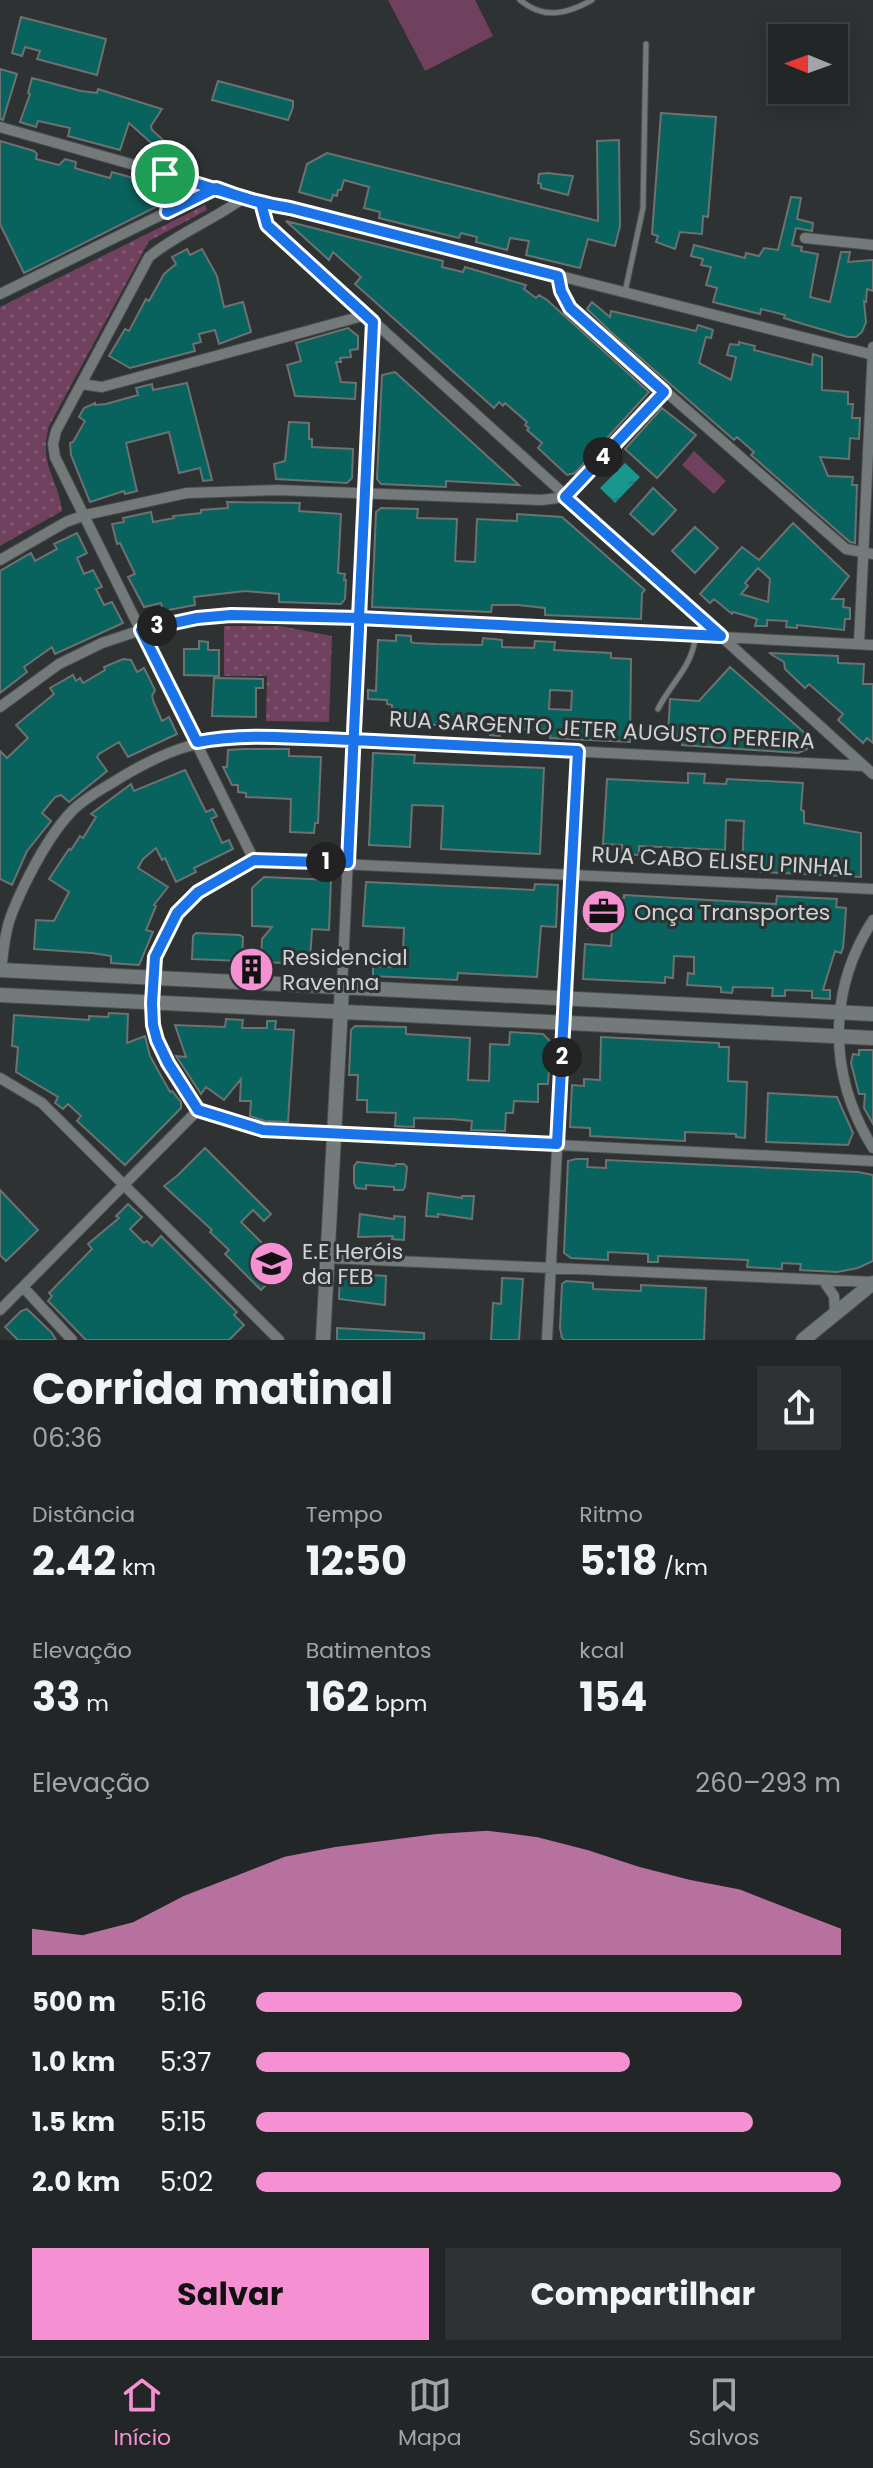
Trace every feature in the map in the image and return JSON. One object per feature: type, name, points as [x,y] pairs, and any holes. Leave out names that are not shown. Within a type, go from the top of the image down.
[{"type":"main road","points":[[1,970],[873,1014]]},
{"type":"main road","name":"RUA SARGENTO JETER AUGUSTO PEREIRA","points":[[0,987],[1,970]]},
{"type":"main road","points":[[323,1340],[342,987]]},
{"type":"main road","points":[[0,995],[873,1038]]},
{"type":"main road","points":[[803,1340],[873,1283]]},
{"type":"street","points":[[0,127],[216,188],[242,199],[290,208],[872,352],[868,554],[859,644]]},
{"type":"street","points":[[165,174],[169,197],[167,212]]},
{"type":"street","points":[[0,294],[216,188]]},
{"type":"street","points":[[242,199],[149,257],[56,431],[53,444],[55,457],[254,860],[198,892],[177,913],[155,957],[152,1003],[157,1040],[198,1110],[263,1130],[873,1161]]},
{"type":"street","points":[[261,203],[267,225],[873,774]]},
{"type":"street","points":[[805,238],[873,245]]},
{"type":"street","points":[[558,276],[561,291],[570,308],[846,549],[868,554]]},
{"type":"street","points":[[81,384],[102,387],[370,318]]},
{"type":"street","points":[[342,987],[365,495],[370,318]]},
{"type":"street","points":[[0,560],[66,522],[85,515],[187,493],[277,490],[542,500],[565,497],[664,392]]},
{"type":"street","points":[[0,707],[59,664],[102,643],[141,630],[197,618],[231,615],[359,618],[873,645]]},
{"type":"street","name":"RUA SARGENTO JETER AUGUSTO PEREIRA","points":[[1,970],[9,922],[36,861],[59,826],[95,793],[138,766],[197,742],[255,735],[864,766]]},
{"type":"street","points":[[547,1340],[578,751]]},
{"type":"street","name":"RUA CABO ELISEU PINHAL","points":[[254,860],[873,889]]},
{"type":"street","points":[[873,920],[847,971],[839,1037],[841,1065],[850,1099],[873,1148]]},
{"type":"street","points":[[0,1078],[42,1103],[279,1340]]},
{"type":"street","points":[[0,1310],[198,1110]]},
{"type":"street","points":[[327,1258],[873,1283]]},
{"type":"street","points":[[823,1280],[834,1296],[835,1314]]},
{"type":"street","points":[[23,1287],[72,1340]]},
{"type":"lane","points":[[520,0],[530,8],[561,14],[592,0]]},
{"type":"lane","points":[[625,293],[643,208],[646,44]]},
{"type":"lane","points":[[658,709],[666,692],[693,655],[695,635]]},
{"type":"shaded area","points":[[388,0],[475,0],[493,36],[425,71]]},
{"type":"shaded area","points":[[205,205],[207,210],[149,241],[49,426],[47,461],[62,511],[0,546],[0,307]]},
{"type":"shaded area","points":[[694,451],[726,481],[714,494],[682,465]]},
{"type":"shaded area","points":[[224,626],[280,626],[332,636],[329,722],[266,721],[267,676],[224,676]]},
{"type":"water","points":[[625,463],[640,477],[615,503],[600,488]]},
{"type":"building","points":[[21,17],[106,39],[97,75],[37,59],[40,51],[25,47],[22,56],[12,53]]},
{"type":"building","points":[[0,69],[17,74],[3,120],[0,119]]},
{"type":"building","points":[[32,78],[81,91],[97,93],[98,89],[162,109],[151,126],[163,140],[157,148],[129,123],[120,150],[68,136],[70,128],[38,121],[36,127],[20,122]]},
{"type":"building","points":[[218,81],[293,101],[288,120],[212,100]]},
{"type":"building","points":[[661,113],[716,117],[708,217],[703,216],[702,234],[680,232],[675,249],[656,242],[658,236],[652,234]]},
{"type":"building","points":[[619,140],[620,226],[615,246],[588,239],[580,268],[526,255],[529,241],[510,238],[507,250],[476,242],[477,237],[461,233],[459,238],[379,218],[380,212],[364,208],[369,187],[344,180],[341,190],[338,190],[337,196],[333,195],[331,201],[299,192],[307,164],[327,153],[598,221],[597,141]]},
{"type":"building","points":[[0,141],[34,151],[36,159],[59,165],[65,159],[76,162],[75,168],[88,172],[110,178],[112,172],[158,185],[158,206],[24,273],[0,224]]},
{"type":"building","points":[[539,174],[573,176],[568,195],[541,188]]},
{"type":"building","points":[[791,197],[801,198],[797,219],[813,223],[812,231],[796,228],[792,245],[802,247],[801,251],[818,254],[810,297],[830,302],[841,252],[850,252],[848,262],[873,260],[873,291],[867,289],[864,301],[866,322],[856,337],[803,324],[784,318],[785,315],[761,309],[760,314],[713,302],[717,288],[706,285],[711,267],[701,265],[703,259],[691,256],[694,245],[745,258],[746,253],[759,256],[764,248],[778,250]]},
{"type":"building","points":[[286,221],[443,261],[442,267],[463,272],[465,267],[526,285],[524,289],[536,298],[539,295],[547,300],[649,392],[575,473],[567,475],[538,448],[542,443],[527,430],[527,422],[505,403],[503,406],[499,402],[494,408],[355,284],[361,277],[333,252],[329,260]]},
{"type":"building","points":[[187,249],[190,255],[202,249],[217,276],[224,307],[243,302],[251,332],[219,344],[215,330],[199,334],[201,342],[193,344],[195,351],[130,368],[109,356],[125,329],[129,331],[164,274],[176,264],[172,257]]},
{"type":"building","points":[[592,302],[610,317],[611,311],[696,331],[698,325],[713,330],[711,338],[706,337],[699,363],[731,380],[736,357],[727,355],[730,344],[739,345],[739,342],[755,346],[754,350],[812,365],[813,354],[822,357],[822,390],[848,392],[848,404],[853,404],[852,418],[860,418],[859,439],[850,438],[849,459],[820,457],[828,476],[853,477],[852,485],[857,485],[855,543],[850,542],[751,455],[754,452],[737,437],[734,440],[612,333],[587,309]]},
{"type":"building","points":[[348,328],[358,336],[358,349],[350,350],[351,357],[340,358],[341,362],[336,362],[341,382],[356,383],[355,399],[295,396],[287,365],[301,361],[296,343]]},
{"type":"building","points":[[395,372],[519,485],[446,481],[446,487],[381,484],[377,479],[382,375]]},
{"type":"building","points":[[187,383],[212,480],[203,481],[200,468],[179,473],[169,432],[126,443],[137,491],[125,494],[124,491],[90,502],[71,455],[70,443],[85,421],[79,417],[84,408],[138,395],[136,388],[152,384],[153,390]]},
{"type":"building","points":[[662,408],[696,435],[657,478],[625,449]]},
{"type":"building","points":[[289,422],[309,423],[312,447],[353,449],[352,478],[347,483],[276,479],[274,464],[285,461]]},
{"type":"building","points":[[653,488],[676,510],[653,535],[630,514]]},
{"type":"building","points":[[227,502],[300,503],[299,511],[341,514],[338,573],[345,574],[346,580],[345,599],[341,604],[279,602],[279,594],[245,591],[194,597],[195,605],[163,611],[161,603],[144,607],[128,577],[135,574],[120,543],[117,544],[112,524],[124,522],[123,518],[151,512],[153,522],[201,513],[201,510],[228,508]]},
{"type":"building","points":[[381,508],[418,509],[417,518],[457,519],[455,561],[475,562],[477,519],[517,521],[517,514],[562,517],[645,590],[642,593],[641,619],[545,615],[545,608],[518,605],[492,605],[491,612],[372,607],[376,512]]},
{"type":"building","points":[[793,523],[849,576],[832,599],[844,599],[843,607],[850,608],[850,619],[845,619],[844,630],[797,625],[797,628],[786,627],[787,621],[767,620],[767,626],[755,626],[757,619],[732,614],[714,599],[710,603],[700,594],[742,547],[759,560]],"holes":[[[758,568],[770,579],[768,602],[741,594],[748,586],[745,583]]]},
{"type":"building","points":[[695,527],[718,548],[695,573],[672,551]]},
{"type":"building","points":[[77,533],[87,553],[77,558],[84,574],[93,570],[102,587],[96,589],[104,605],[112,602],[123,623],[55,654],[52,647],[24,667],[27,672],[0,693],[0,571],[31,553],[35,561],[57,549],[54,544]]},
{"type":"building","points":[[396,635],[411,636],[411,642],[415,643],[482,645],[483,638],[502,640],[502,647],[534,648],[535,641],[555,642],[554,650],[611,653],[611,658],[631,659],[630,742],[550,738],[551,730],[501,728],[500,736],[490,735],[491,728],[453,728],[392,720],[392,705],[387,704],[387,700],[368,699],[368,690],[376,691],[378,640],[396,641]],"holes":[[[550,690],[572,691],[571,710],[549,709]]]},
{"type":"building","points":[[199,641],[208,642],[208,650],[219,650],[219,676],[184,675],[184,649],[199,649]]},
{"type":"building","points":[[769,653],[838,656],[838,663],[864,664],[863,684],[873,684],[873,743],[867,738],[863,743],[838,720],[843,714],[809,684],[805,688],[785,669],[784,662]]},
{"type":"building","points":[[123,659],[131,660],[137,672],[144,668],[155,690],[152,696],[162,721],[169,717],[177,734],[128,757],[119,742],[99,754],[97,757],[107,771],[69,802],[61,795],[55,797],[42,813],[51,821],[27,851],[12,885],[0,879],[0,751],[7,758],[28,738],[16,725],[54,694],[50,688],[73,675],[76,681],[80,678],[83,683],[105,670],[104,667]]},
{"type":"building","points":[[730,667],[806,734],[809,741],[807,749],[798,753],[682,745],[682,737],[668,736],[670,699],[699,701]]},
{"type":"building","points":[[214,678],[263,679],[263,688],[256,688],[256,717],[212,716]]},
{"type":"building","points":[[289,749],[289,756],[321,757],[318,823],[315,823],[314,833],[290,832],[291,799],[246,797],[246,793],[238,792],[238,785],[232,785],[223,767],[227,767],[228,750]]},
{"type":"building","points":[[373,753],[415,755],[414,763],[544,768],[540,854],[441,849],[443,806],[412,805],[410,847],[369,845]]},
{"type":"building","points":[[185,770],[206,812],[213,809],[217,816],[211,819],[222,843],[229,840],[233,849],[194,868],[196,872],[176,882],[165,858],[162,860],[156,848],[143,859],[138,868],[168,887],[154,905],[146,930],[153,932],[139,965],[111,963],[111,956],[92,953],[34,949],[36,920],[54,921],[69,892],[49,879],[69,849],[80,836],[83,838],[96,817],[91,814],[131,784],[134,791]]},
{"type":"building","points":[[688,773],[705,774],[704,783],[726,784],[727,779],[803,783],[801,810],[804,811],[804,823],[861,833],[861,877],[742,871],[744,821],[726,820],[725,850],[639,846],[639,855],[622,854],[622,845],[603,844],[607,779],[688,783]]},
{"type":"building","points":[[264,877],[331,880],[329,930],[312,929],[310,961],[307,964],[261,962],[262,939],[272,927],[252,926],[252,888]]},
{"type":"building","points":[[366,882],[534,890],[535,884],[558,885],[556,927],[541,926],[537,977],[458,973],[457,980],[373,976],[373,966],[391,967],[392,952],[403,952],[404,928],[363,926]]},
{"type":"building","points":[[624,895],[776,904],[777,896],[837,899],[836,907],[846,908],[845,925],[843,948],[841,953],[835,951],[823,990],[830,990],[830,999],[812,998],[812,991],[785,990],[785,996],[772,996],[773,988],[733,987],[732,993],[721,992],[721,987],[687,985],[688,973],[694,974],[694,957],[674,956],[673,978],[665,977],[665,983],[583,979],[585,944],[611,946],[612,929],[588,928],[589,897],[624,898]]},
{"type":"building","points":[[196,933],[240,935],[243,937],[242,961],[192,959],[193,936]]},
{"type":"building","points":[[109,1013],[128,1014],[127,1043],[145,1036],[150,1056],[170,1092],[181,1102],[181,1108],[125,1165],[77,1121],[81,1116],[68,1104],[63,1109],[55,1103],[58,1097],[16,1072],[18,1047],[12,1046],[14,1015],[89,1020],[89,1016],[108,1017]]},
{"type":"building","points":[[226,1019],[243,1020],[242,1028],[267,1028],[267,1021],[276,1021],[275,1029],[294,1030],[288,1122],[265,1121],[250,1116],[251,1101],[240,1101],[241,1079],[224,1100],[206,1087],[201,1094],[176,1056],[186,1057],[175,1025],[225,1027]]},
{"type":"building","points":[[355,1026],[406,1027],[406,1034],[470,1038],[468,1080],[489,1081],[490,1044],[509,1045],[510,1032],[543,1034],[551,1042],[548,1084],[538,1084],[538,1102],[514,1101],[513,1113],[506,1113],[505,1131],[471,1130],[472,1121],[452,1119],[414,1118],[414,1127],[395,1126],[396,1113],[367,1112],[367,1100],[357,1100],[358,1075],[349,1075],[351,1030]]},
{"type":"building","points":[[601,1037],[719,1043],[719,1047],[729,1047],[728,1081],[747,1082],[745,1138],[736,1137],[736,1134],[685,1132],[685,1141],[590,1136],[590,1128],[570,1127],[572,1085],[584,1086],[584,1079],[600,1080]]},
{"type":"building","points":[[859,1050],[873,1050],[873,1124],[864,1108],[865,1094],[859,1094],[851,1063],[853,1054],[859,1055]]},
{"type":"building","points":[[768,1093],[837,1097],[853,1133],[848,1145],[766,1142]]},
{"type":"building","points":[[205,1148],[271,1214],[264,1221],[253,1210],[241,1222],[285,1266],[261,1290],[225,1254],[229,1250],[210,1232],[212,1230],[164,1186]]},
{"type":"building","points":[[588,1159],[587,1167],[606,1168],[606,1160],[873,1175],[873,1261],[837,1272],[800,1270],[801,1264],[782,1263],[782,1269],[747,1267],[748,1260],[658,1256],[658,1262],[648,1262],[648,1254],[608,1252],[608,1260],[571,1258],[564,1253],[568,1161]]},
{"type":"building","points":[[357,1162],[404,1164],[407,1167],[405,1187],[403,1190],[366,1185],[366,1189],[356,1188],[354,1166]]},
{"type":"building","points":[[0,1190],[38,1230],[6,1261],[0,1255]]},
{"type":"building","points":[[428,1193],[462,1198],[474,1196],[472,1219],[438,1214],[438,1217],[426,1216]]},
{"type":"building","points":[[128,1204],[142,1217],[130,1229],[144,1243],[147,1241],[152,1246],[161,1236],[237,1312],[234,1315],[244,1325],[229,1340],[86,1340],[48,1301],[52,1296],[49,1293],[92,1249],[88,1244],[119,1218],[116,1216]]},
{"type":"building","points":[[360,1214],[394,1219],[394,1216],[405,1217],[404,1240],[392,1239],[393,1236],[358,1237]]},
{"type":"building","points":[[343,1270],[386,1276],[385,1305],[339,1299],[340,1273]]},
{"type":"building","points":[[502,1278],[523,1279],[519,1340],[491,1340],[493,1303],[501,1304]]},
{"type":"building","points":[[566,1281],[593,1283],[593,1289],[641,1291],[641,1285],[706,1288],[704,1340],[565,1340],[560,1328],[562,1284]]},
{"type":"building","points":[[27,1309],[56,1340],[18,1340],[5,1327]]},
{"type":"building","points":[[337,1328],[424,1333],[424,1340],[337,1340]]},
{"type":"place","name":"Onça Transportes","points":[[603,912]]},
{"type":"place","name":"Residencial Ravenna","points":[[251,970]]},
{"type":"place","name":"E.E Heróis da FEB","points":[[271,1264]]},
{"type":"route","points":[[165,174],[169,197],[167,212],[216,188],[242,199],[290,208],[558,276],[564,301],[570,308],[664,392],[565,497],[721,636],[359,618],[231,615],[197,618],[141,630],[197,742],[255,735],[339,740],[353,740],[578,751],[557,1144],[263,1130],[198,1110],[181,1086],[157,1040],[152,1003],[155,957],[177,913],[198,892],[254,860],[348,863],[353,740],[359,629],[359,618],[373,322],[267,225],[261,203],[242,199],[216,188],[165,174]]}]
